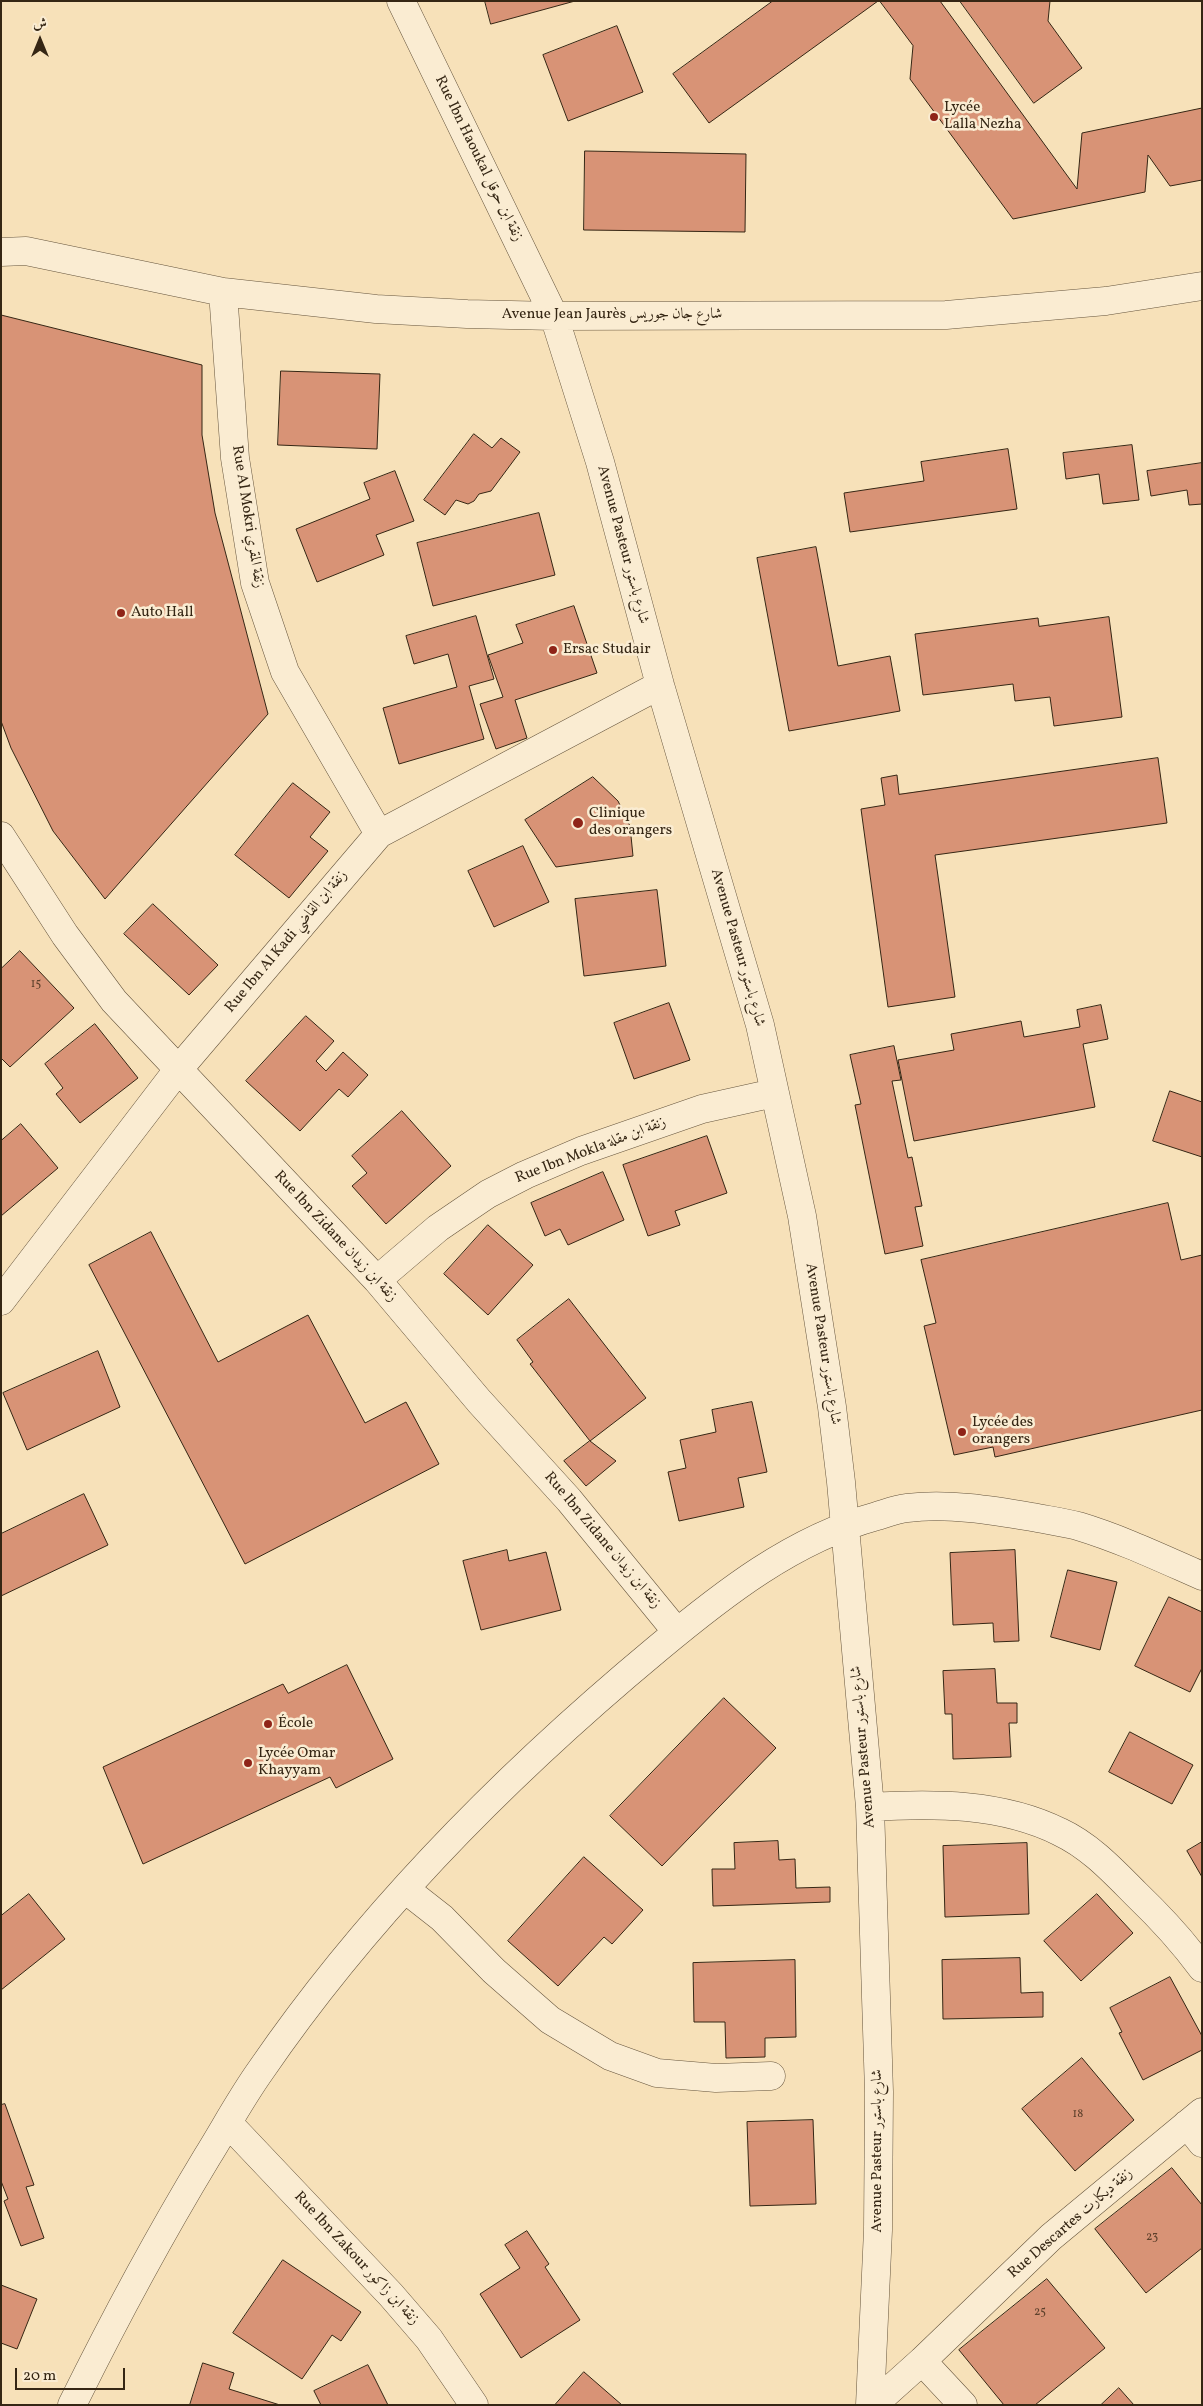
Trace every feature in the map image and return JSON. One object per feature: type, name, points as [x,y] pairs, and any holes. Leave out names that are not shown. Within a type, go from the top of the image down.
[{"type":"street","name":"Rue Ibn Haoukal زنقة ابن حوقل","points":[[401,1],[554,316]]},
{"type":"street","name":"Avenue Jean Jaurès شارع جان جوريس","points":[[1,236],[14,252],[223,292],[376,309],[554,316],[946,315],[1106,301],[1202,286]]},
{"type":"street","name":"Rue Al Mokri زنقة المقري","points":[[223,292],[235,458],[255,583],[285,672],[379,834]]},
{"type":"street","name":"Avenue Pasteur شارع باستور","points":[[554,316],[600,462],[660,685],[760,1025],[802,1216],[815,1293],[832,1407],[846,1524],[870,1807],[879,2092],[878,2230],[872,2405]]},
{"type":"street","name":"Rue Ibn Al Kadi زنقة ابن القاضي","points":[[2,1299],[177,1070],[379,834],[660,685]]},
{"type":"street","name":"Rue Ibn Zidane زنقة ابن زيدان","points":[[1,836],[64,935],[103,986],[177,1070],[377,1280],[479,1400],[569,1500],[677,1632]]},
{"type":"street","name":"Rue Ibn Mokla زنقة ابن مقلة","points":[[377,1280],[452,1218],[488,1194],[525,1175],[581,1152],[702,1109],[774,1093]]},
{"type":"street","points":[[72,2405],[115,2318],[170,2218],[260,2072],[327,1980],[436,1855],[554,1738],[677,1632],[750,1576],[818,1536],[846,1524],[905,1508],[969,1508],[1074,1525],[1131,1545],[1202,1576]]},
{"type":"street","points":[[870,1807],[928,1804],[983,1809],[1034,1821],[1061,1832],[1102,1860],[1150,1907],[1202,1968]]},
{"type":"street","points":[[405,1889],[442,1918],[494,1971],[550,2020],[610,2056],[657,2073],[716,2078],[771,2076]]},
{"type":"street","name":"Rue Ibn Zakour زنقة ابن زاكور","points":[[228,2123],[386,2289],[429,2339],[474,2405]]},
{"type":"street","name":"Rue Descartes زنقة ديكارت","points":[[872,2405],[922,2361],[1051,2237],[1197,2126]]},
{"type":"street","points":[[922,2361],[963,2405]]},
{"type":"building","points":[[485,1],[575,1],[491,24]]},
{"type":"building","points":[[773,1],[878,1],[709,123],[673,74]]},
{"type":"building","points":[[880,1],[940,1],[1077,189],[1082,133],[1202,108],[1202,180],[1170,186],[1148,155],[1145,192],[1013,219],[910,79],[913,46]]},
{"type":"building","points":[[960,1],[1050,1],[1048,21],[1082,68],[1034,103]]},
{"type":"building","points":[[617,26],[643,92],[568,121],[543,55]]},
{"type":"building","points":[[585,151],[746,154],[745,232],[584,230]]},
{"type":"building","name":"Auto Hall","points":[[1,315],[202,365],[202,435],[215,513],[268,714],[105,899],[53,831],[11,748],[1,721]]},
{"type":"building","points":[[281,371],[380,374],[377,449],[278,445]]},
{"type":"building","points":[[474,434],[492,448],[501,438],[520,452],[491,491],[479,494],[474,501],[468,504],[456,500],[445,515],[424,500]]},
{"type":"building","points":[[1132,445],[1139,500],[1103,504],[1099,474],[1066,479],[1063,453]]},
{"type":"building","points":[[1008,449],[1017,509],[850,532],[844,493],[924,481],[921,462]]},
{"type":"building","points":[[1202,463],[1202,504],[1189,505],[1187,490],[1151,496],[1147,471]]},
{"type":"building","points":[[395,471],[414,521],[376,535],[384,555],[317,582],[296,529],[370,499],[364,483]]},
{"type":"building","points":[[539,513],[555,575],[433,606],[417,543]]},
{"type":"building","points":[[816,547],[838,666],[890,656],[900,711],[789,731],[757,558]]},
{"type":"building","points":[[574,606],[597,673],[515,700],[527,738],[496,749],[480,704],[503,697],[488,655],[523,643],[516,625]]},
{"type":"building","points":[[476,616],[494,679],[469,686],[484,739],[399,764],[383,708],[457,687],[448,654],[414,664],[406,636]]},
{"type":"building","points":[[1109,617],[1122,717],[1054,726],[1050,697],[1015,701],[1013,684],[923,695],[915,634],[1038,618],[1039,626]]},
{"type":"building","points":[[1158,758],[1167,823],[935,855],[955,997],[888,1007],[861,809],[885,805],[881,778],[897,775],[899,794]]},
{"type":"building","name":"Clinique des orangers","points":[[593,777],[618,801],[630,826],[633,856],[556,867],[525,820]]},
{"type":"building","points":[[293,783],[330,812],[310,837],[328,851],[289,898],[235,855]]},
{"type":"building","points":[[523,846],[549,902],[494,927],[468,871]]},
{"type":"building","points":[[657,890],[666,966],[584,976],[575,899]]},
{"type":"building","points":[[153,904],[218,965],[189,995],[124,934]]},
{"type":"building","points":[[20,951],[74,1008],[10,1067],[1,1058],[1,969]]},
{"type":"building","points":[[669,1003],[690,1060],[634,1079],[614,1023]]},
{"type":"building","points":[[1101,1005],[1108,1039],[1083,1044],[1095,1107],[914,1141],[898,1060],[954,1050],[951,1034],[1021,1021],[1024,1037],[1080,1027],[1077,1010]]},
{"type":"building","points":[[306,1016],[334,1041],[316,1061],[326,1071],[343,1052],[368,1075],[348,1097],[339,1089],[300,1131],[246,1081]]},
{"type":"building","points":[[95,1024],[138,1078],[80,1123],[56,1094],[63,1088],[45,1064]]},
{"type":"building","points":[[894,1046],[901,1080],[892,1081],[908,1158],[912,1157],[922,1206],[915,1207],[923,1246],[885,1254],[855,1105],[861,1104],[850,1055]]},
{"type":"building","points":[[1170,1091],[1202,1102],[1202,1157],[1153,1141]]},
{"type":"building","points":[[402,1111],[451,1166],[386,1224],[352,1186],[367,1173],[352,1156]]},
{"type":"building","points":[[21,1124],[58,1168],[1,1216],[1,1141]]},
{"type":"building","points":[[707,1136],[727,1193],[675,1211],[680,1225],[648,1236],[623,1165]]},
{"type":"building","points":[[603,1172],[624,1220],[568,1245],[560,1229],[545,1236],[531,1203]]},
{"type":"building","points":[[1168,1203],[1181,1260],[1202,1255],[1202,1410],[995,1457],[993,1447],[954,1455],[924,1326],[936,1323],[921,1260]]},
{"type":"building","points":[[488,1225],[533,1265],[488,1315],[444,1274]]},
{"type":"building","points":[[151,1232],[218,1362],[308,1315],[365,1423],[406,1402],[439,1464],[245,1564],[89,1265]]},
{"type":"building","points":[[569,1299],[646,1398],[590,1441],[530,1364],[533,1362],[517,1340]]},
{"type":"building","points":[[98,1351],[120,1407],[27,1450],[3,1393]]},
{"type":"building","points":[[752,1402],[767,1472],[738,1478],[744,1507],[679,1521],[668,1472],[686,1468],[680,1440],[716,1432],[712,1410]]},
{"type":"building","points":[[590,1441],[616,1461],[586,1486],[564,1461]]},
{"type":"building","points":[[84,1494],[108,1545],[1,1596],[1,1534]]},
{"type":"building","points":[[507,1550],[509,1561],[546,1552],[561,1610],[481,1630],[463,1561]]},
{"type":"building","points":[[1015,1550],[1019,1641],[994,1642],[993,1623],[953,1625],[950,1553]]},
{"type":"building","points":[[1068,1570],[1117,1582],[1100,1650],[1051,1637]]},
{"type":"building","points":[[1169,1597],[1202,1612],[1202,1668],[1190,1692],[1135,1666]]},
{"type":"building","name":"Lycée Omar Khayyam","points":[[347,1665],[393,1759],[336,1788],[330,1777],[143,1864],[103,1767],[283,1684],[288,1693]]},
{"type":"building","points":[[995,1669],[997,1703],[1017,1703],[1017,1723],[1009,1723],[1011,1757],[953,1759],[952,1714],[945,1714],[943,1671]]},
{"type":"building","points":[[724,1698],[776,1748],[662,1866],[610,1816]]},
{"type":"building","points":[[1130,1732],[1193,1765],[1172,1804],[1109,1772]]},
{"type":"building","points":[[778,1841],[779,1860],[795,1859],[796,1888],[830,1887],[830,1902],[713,1906],[712,1869],[735,1869],[734,1843]]},
{"type":"building","points":[[1202,1842],[1202,1877],[1187,1851]]},
{"type":"building","points":[[1027,1843],[1029,1914],[945,1917],[943,1846]]},
{"type":"building","points":[[584,1857],[643,1910],[612,1944],[604,1937],[558,1986],[508,1941]]},
{"type":"building","points":[[29,1894],[65,1939],[1,1990],[1,1916]]},
{"type":"building","points":[[1097,1894],[1133,1933],[1081,1981],[1044,1941]]},
{"type":"building","points":[[1020,1958],[1021,1993],[1043,1992],[1043,2017],[943,2019],[942,1960]]},
{"type":"building","points":[[795,1960],[796,2037],[765,2038],[765,2057],[726,2058],[725,2022],[694,2022],[693,1963]]},
{"type":"building","points":[[1170,1977],[1202,2036],[1202,2050],[1143,2080],[1119,2033],[1122,2032],[1110,2008]]},
{"type":"building","points":[[1082,2058],[1134,2120],[1075,2171],[1022,2109]]},
{"type":"building","points":[[5,2104],[34,2185],[26,2187],[44,2238],[21,2246],[4,2201],[8,2199],[1,2181],[1,2105]]},
{"type":"building","points":[[813,2120],[816,2204],[750,2206],[747,2122]]},
{"type":"building","points":[[1172,2168],[1202,2205],[1202,2248],[1146,2293],[1095,2229]]},
{"type":"building","points":[[527,2231],[549,2264],[545,2267],[580,2320],[521,2358],[480,2294],[520,2268],[505,2245]]},
{"type":"building","points":[[283,2260],[361,2312],[341,2341],[332,2335],[302,2379],[233,2333]]},
{"type":"building","points":[[1047,2279],[1105,2348],[1035,2405],[1004,2405],[959,2350]]},
{"type":"building","points":[[1,2285],[37,2299],[17,2349],[1,2343]]},
{"type":"building","points":[[203,2363],[234,2373],[229,2389],[280,2405],[190,2405]]},
{"type":"building","points":[[368,2365],[388,2405],[321,2405],[314,2391]]},
{"type":"building","points":[[584,2372],[622,2405],[555,2405]]},
{"type":"building","points":[[1119,2388],[1134,2405],[1101,2405]]},
{"type":"place","name":"Lycée Lalla Nezha","points":[[934,117]]},
{"type":"place","name":"Auto Hall","points":[[121,613]]},
{"type":"place","name":"Ersac Studair","points":[[553,650]]},
{"type":"place","name":"Clinique des orangers","points":[[578,823]]},
{"type":"place","name":"Lycée des orangers","points":[[962,1432]]},
{"type":"place","name":"École","points":[[268,1724]]},
{"type":"place","name":"Lycée Omar Khayyam","points":[[248,1763]]}]
